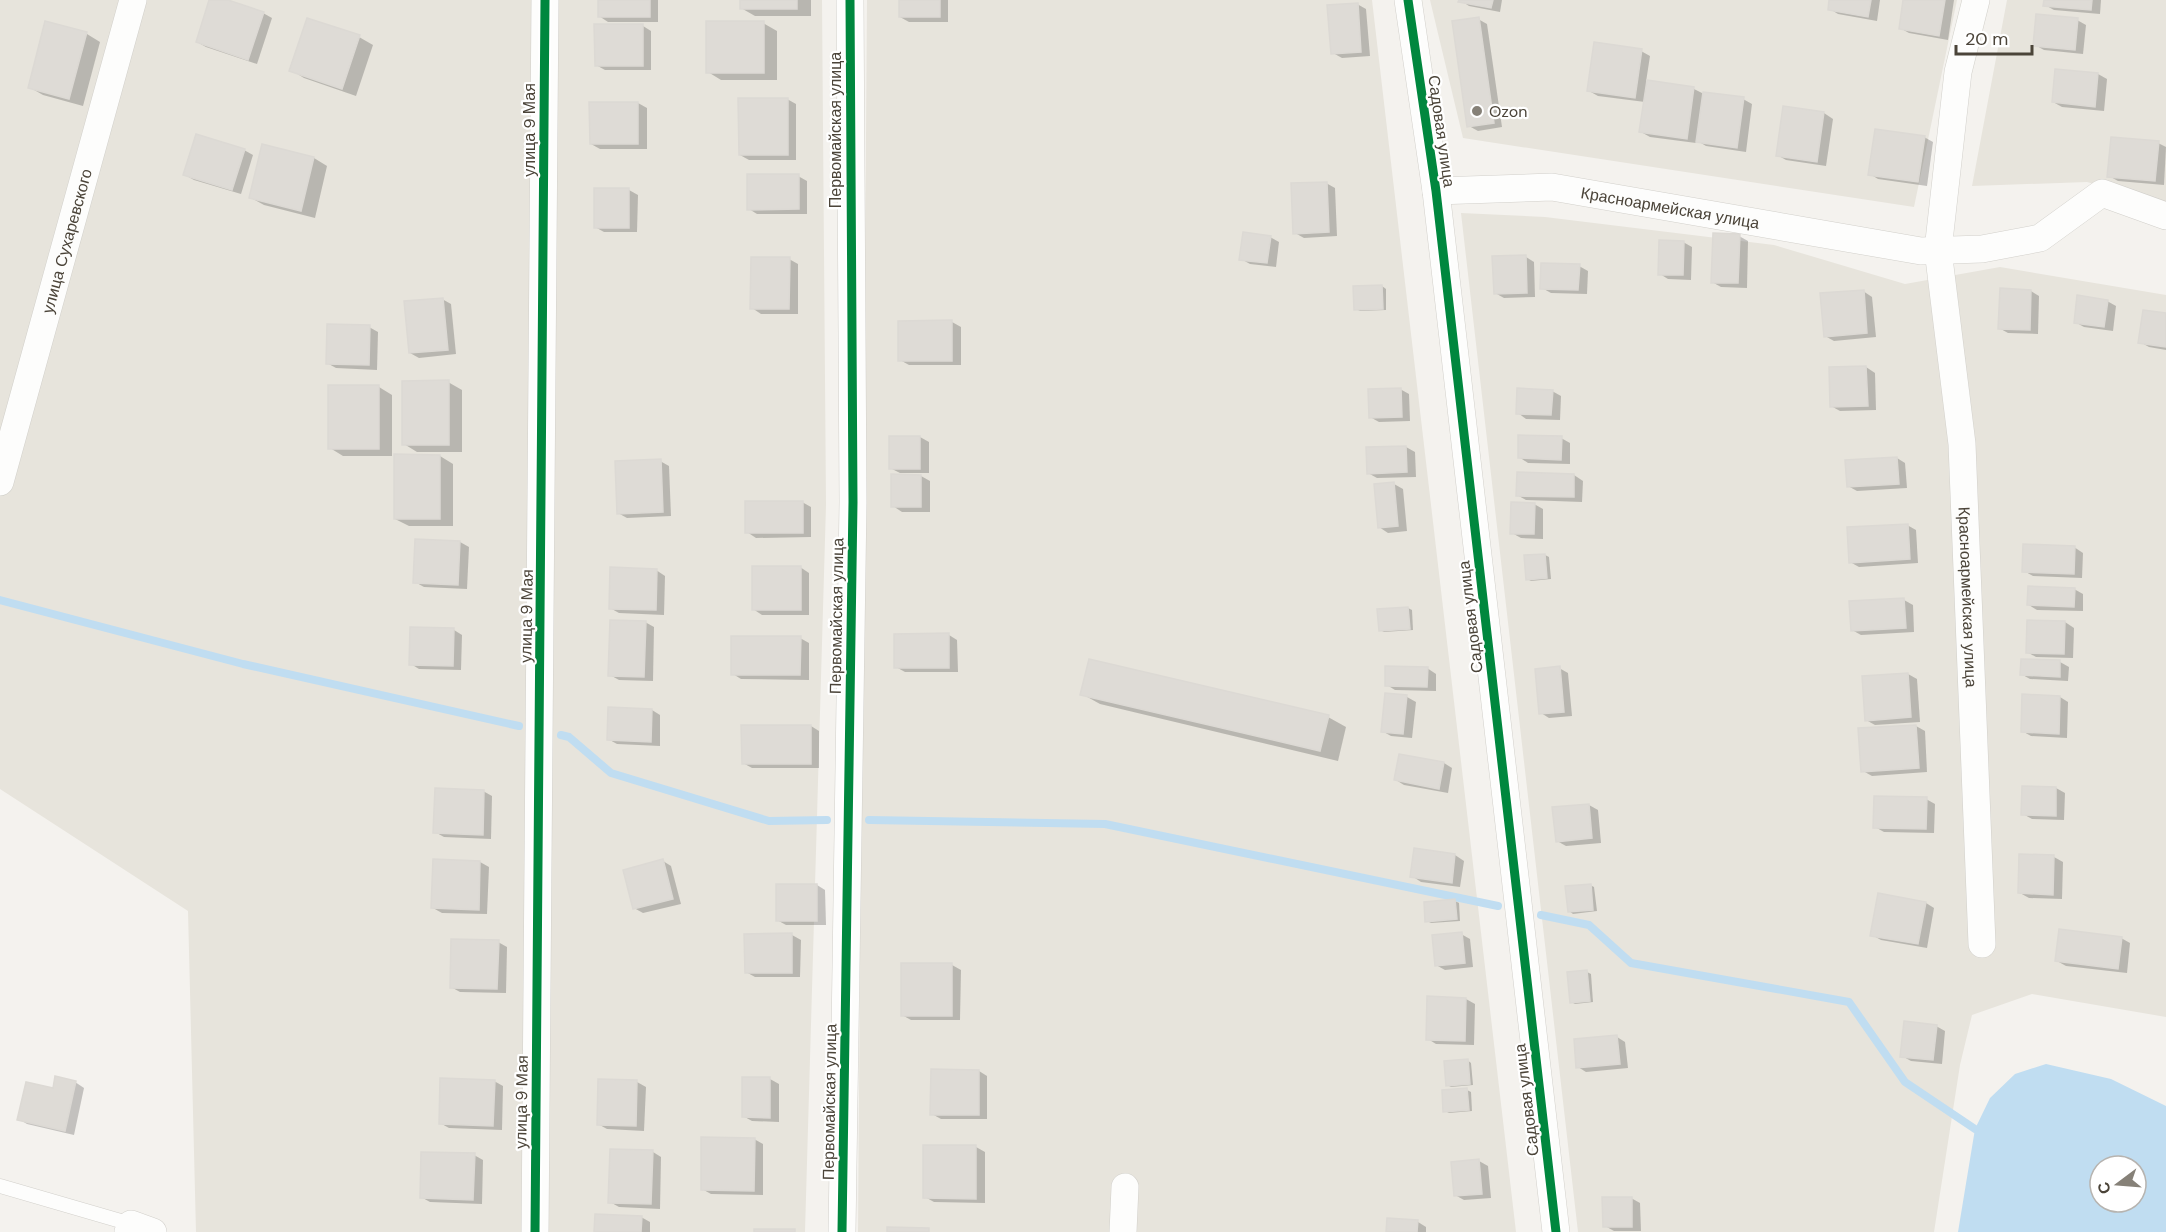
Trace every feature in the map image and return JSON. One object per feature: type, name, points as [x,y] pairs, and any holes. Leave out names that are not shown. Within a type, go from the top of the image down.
[{"type":"street","name":"улица Сухаревского","points":[[0,482],[133,0]]},
{"type":"street","name":"улица 9 Мая","points":[[535,1232],[545,0]]},
{"type":"street","name":"Первомайская улица","points":[[842,1232],[853,502],[850,0]]},
{"type":"street","name":"Садовая улица","points":[[1408,0],[1436,191],[1556,1232]]},
{"type":"street","points":[[1938,250],[1958,72],[1976,0]]},
{"type":"street","name":"Красноармейская улица","points":[[1436,191],[1552,187],[1921,251],[1982,249],[2040,238],[2102,193],[2166,216]]},
{"type":"street","name":"Красноармейская улица","points":[[1938,250],[1962,444],[1982,944]]},
{"type":"street","points":[[1123,1232],[1125,1187]]},
{"type":"lane","points":[[0,1186],[137,1229]]},
{"type":"shaded area","points":[[0,0],[822,0],[826,505],[805,1232],[196,1232],[188,911],[0,789]]},
{"type":"shaded area","points":[[867,0],[1372,0],[1516,1232],[858,1232]]},
{"type":"shaded area","points":[[1430,0],[1957,0],[1914,207],[1463,138]]},
{"type":"shaded area","points":[[2007,0],[2166,0],[2166,203],[2087,182],[1972,186]]},
{"type":"shaded area","points":[[1461,213],[1545,217],[1774,245],[1905,284],[2000,267],[2166,295],[2166,1017],[2032,994],[1972,1015],[1960,1065],[1934,1232],[1578,1232]]},
{"type":"water","points":[[2046,1064],[2111,1079],[2166,1106],[2166,1232],[1958,1232],[1975,1129],[1990,1098],[2015,1074]]},
{"type":"building","points":[[209,0],[228,0],[264,12],[248,60],[196,42]]},
{"type":"building","points":[[598,0],[650,0],[650,17],[598,17]]},
{"type":"building","points":[[740,0],[797,0],[797,9],[740,9]]},
{"type":"building","points":[[899,0],[940,0],[940,17],[899,17]]},
{"type":"building","points":[[1459,0],[1493,0],[1491,8],[1458,2]]},
{"type":"building","points":[[1829,0],[1871,0],[1868,17],[1828,10]]},
{"type":"building","points":[[1903,0],[1945,0],[1939,36],[1899,29]]},
{"type":"building","points":[[2044,0],[2092,0],[2091,10],[2043,6]]},
{"type":"building","points":[[1358,3],[1361,52],[1331,54],[1327,5]]},
{"type":"building","points":[[2036,14],[2078,18],[2075,50],[2033,46]]},
{"type":"building","points":[[1479,17],[1494,123],[1467,127],[1452,21]]},
{"type":"building","points":[[307,18],[360,35],[342,89],[289,71]]},
{"type":"building","points":[[45,21],[87,32],[69,99],[28,88]]},
{"type":"building","points":[[706,21],[764,21],[764,73],[706,73]]},
{"type":"building","points":[[594,24],[643,24],[643,66],[595,66]]},
{"type":"building","points":[[1594,42],[1642,49],[1635,98],[1587,91]]},
{"type":"building","points":[[2055,69],[2098,73],[2095,107],[2052,102]]},
{"type":"building","points":[[1647,80],[1694,87],[1687,139],[1639,132]]},
{"type":"building","points":[[1703,92],[1744,97],[1737,148],[1696,142]]},
{"type":"building","points":[[738,98],[788,98],[788,155],[739,155]]},
{"type":"building","points":[[589,102],[638,102],[638,144],[590,144]]},
{"type":"building","points":[[1783,106],[1824,112],[1817,162],[1776,156]]},
{"type":"building","points":[[1875,129],[1925,136],[1918,182],[1868,175]]},
{"type":"building","points":[[196,134],[245,149],[232,190],[183,175]]},
{"type":"building","points":[[2111,137],[2159,141],[2155,181],[2107,177]]},
{"type":"building","points":[[262,144],[314,157],[301,211],[249,198]]},
{"type":"building","points":[[747,174],[799,174],[799,209],[747,210]]},
{"type":"building","points":[[1327,182],[1329,232],[1293,234],[1291,183]]},
{"type":"building","points":[[594,188],[629,188],[629,228],[594,228]]},
{"type":"building","points":[[1243,232],[1271,236],[1267,263],[1239,260]]},
{"type":"building","points":[[1713,233],[1740,234],[1738,283],[1711,283]]},
{"type":"building","points":[[1659,240],[1684,241],[1683,275],[1658,275]]},
{"type":"building","points":[[1526,255],[1527,293],[1494,294],[1492,256]]},
{"type":"building","points":[[751,257],[790,257],[789,309],[750,309]]},
{"type":"building","points":[[1541,263],[1580,264],[1578,290],[1540,289]]},
{"type":"building","points":[[1382,285],[1383,309],[1354,310],[1353,286]]},
{"type":"building","points":[[2000,288],[2031,290],[2030,330],[1998,329]]},
{"type":"building","points":[[1864,290],[1867,333],[1824,337],[1820,293]]},
{"type":"building","points":[[2077,295],[2108,300],[2104,327],[2074,323]]},
{"type":"building","points":[[443,298],[448,350],[409,353],[404,301]]},
{"type":"building","points":[[2143,310],[2166,313],[2166,347],[2138,343]]},
{"type":"building","points":[[952,320],[952,361],[898,361],[898,321]]},
{"type":"building","points":[[327,324],[370,325],[369,365],[326,364]]},
{"type":"building","points":[[1866,366],[1868,406],[1830,407],[1829,367]]},
{"type":"building","points":[[449,380],[449,445],[402,445],[402,381]]},
{"type":"building","points":[[328,385],[379,385],[379,449],[328,449]]},
{"type":"building","points":[[1401,388],[1402,417],[1369,418],[1368,389]]},
{"type":"building","points":[[1517,388],[1553,390],[1551,415],[1516,414]]},
{"type":"building","points":[[1518,435],[1562,436],[1561,460],[1518,458]]},
{"type":"building","points":[[889,436],[920,436],[920,469],[889,469]]},
{"type":"building","points":[[1406,446],[1407,472],[1367,474],[1366,447]]},
{"type":"building","points":[[394,454],[440,455],[440,519],[394,519]]},
{"type":"building","points":[[1897,457],[1899,484],[1847,487],[1845,460]]},
{"type":"building","points":[[661,459],[663,512],[617,514],[615,461]]},
{"type":"building","points":[[1517,472],[1574,474],[1574,497],[1516,496]]},
{"type":"building","points":[[891,474],[921,475],[921,507],[891,507]]},
{"type":"building","points":[[1394,482],[1398,526],[1378,528],[1374,484]]},
{"type":"building","points":[[745,501],[803,501],[803,533],[745,533]]},
{"type":"building","points":[[1511,502],[1535,503],[1534,534],[1510,534]]},
{"type":"building","points":[[1908,524],[1910,559],[1849,563],[1847,527]]},
{"type":"building","points":[[415,539],[460,541],[458,585],[413,583]]},
{"type":"building","points":[[2023,544],[2075,546],[2074,574],[2022,572]]},
{"type":"building","points":[[1545,554],[1547,578],[1526,580],[1524,555]]},
{"type":"building","points":[[752,566],[801,566],[801,610],[752,610]]},
{"type":"building","points":[[610,567],[657,569],[656,610],[609,609]]},
{"type":"building","points":[[2028,586],[2075,588],[2074,607],[2027,605]]},
{"type":"building","points":[[1904,598],[1906,628],[1851,631],[1849,601]]},
{"type":"building","points":[[1408,607],[1410,629],[1379,631],[1377,609]]},
{"type":"building","points":[[610,620],[646,621],[644,677],[608,676]]},
{"type":"building","points":[[2027,620],[2065,621],[2064,654],[2026,653]]},
{"type":"building","points":[[410,627],[454,628],[453,666],[409,665]]},
{"type":"building","points":[[949,633],[949,668],[894,668],[894,634]]},
{"type":"building","points":[[731,636],[801,636],[800,675],[731,675]]},
{"type":"building","points":[[1089,659],[1329,715],[1320,751],[1080,695]]},
{"type":"building","points":[[2021,659],[2060,660],[2060,677],[2020,675]]},
{"type":"building","points":[[1385,666],[1428,667],[1427,687],[1385,686]]},
{"type":"building","points":[[1560,666],[1564,712],[1539,714],[1535,669]]},
{"type":"building","points":[[1908,673],[1911,717],[1865,721],[1862,676]]},
{"type":"building","points":[[1385,693],[1407,695],[1403,734],[1381,732]]},
{"type":"building","points":[[2022,694],[2060,696],[2059,734],[2021,732]]},
{"type":"building","points":[[608,707],[652,709],[651,742],[607,740]]},
{"type":"building","points":[[741,725],[811,725],[811,764],[742,764]]},
{"type":"building","points":[[1916,725],[1919,768],[1861,772],[1858,728]]},
{"type":"building","points":[[1399,754],[1444,762],[1439,789],[1394,780]]},
{"type":"building","points":[[2022,786],[2056,787],[2056,816],[2021,815]]},
{"type":"building","points":[[435,788],[484,790],[483,835],[433,833]]},
{"type":"building","points":[[1874,796],[1927,797],[1926,829],[1873,828]]},
{"type":"building","points":[[1589,804],[1592,838],[1556,842],[1552,807]]},
{"type":"building","points":[[1414,848],[1455,854],[1452,883],[1410,877]]},
{"type":"building","points":[[2019,854],[2054,855],[2053,895],[2018,893]]},
{"type":"building","points":[[433,859],[480,861],[479,910],[431,908]]},
{"type":"building","points":[[663,859],[673,899],[633,909],[623,870]]},
{"type":"building","points":[[776,884],[817,884],[817,921],[776,921]]},
{"type":"building","points":[[1591,884],[1593,910],[1568,912],[1565,886]]},
{"type":"building","points":[[1878,893],[1926,902],[1918,944],[1870,936]]},
{"type":"building","points":[[1455,899],[1457,919],[1425,922],[1424,902]]},
{"type":"building","points":[[2059,929],[2122,937],[2118,969],[2055,961]]},
{"type":"building","points":[[1462,932],[1465,963],[1435,966],[1432,935]]},
{"type":"building","points":[[792,933],[792,973],[745,973],[744,934]]},
{"type":"building","points":[[451,939],[499,940],[497,989],[450,988]]},
{"type":"building","points":[[901,963],[952,963],[952,1016],[901,1016]]},
{"type":"building","points":[[1587,970],[1590,1001],[1570,1003],[1567,972]]},
{"type":"building","points":[[1427,996],[1466,998],[1465,1041],[1426,1040]]},
{"type":"building","points":[[1904,1021],[1937,1025],[1933,1060],[1900,1057]]},
{"type":"building","points":[[1617,1035],[1620,1064],[1576,1068],[1574,1039]]},
{"type":"building","points":[[1468,1059],[1470,1084],[1446,1086],[1444,1061]]},
{"type":"building","points":[[931,1069],[979,1070],[979,1115],[930,1115]]},
{"type":"building","points":[[55,1076],[76,1081],[65,1131],[17,1120],[26,1082],[53,1088]]},
{"type":"building","points":[[742,1077],[770,1077],[770,1118],[742,1117]]},
{"type":"building","points":[[440,1078],[495,1080],[493,1126],[439,1124]]},
{"type":"building","points":[[598,1079],[637,1080],[636,1126],[597,1125]]},
{"type":"building","points":[[1467,1088],[1469,1110],[1443,1112],[1442,1090]]},
{"type":"building","points":[[701,1137],[755,1138],[754,1191],[701,1190]]},
{"type":"building","points":[[923,1145],[976,1145],[976,1199],[923,1198]]},
{"type":"building","points":[[610,1149],[653,1150],[651,1204],[608,1203]]},
{"type":"building","points":[[421,1152],[475,1153],[473,1200],[420,1198]]},
{"type":"building","points":[[1479,1159],[1482,1194],[1454,1196],[1451,1162]]},
{"type":"building","points":[[1602,1197],[1632,1197],[1632,1227],[1603,1227]]},
{"type":"building","points":[[595,1214],[642,1216],[641,1232],[594,1232]]},
{"type":"building","points":[[1387,1218],[1418,1220],[1417,1232],[1386,1232]]},
{"type":"building","points":[[887,1227],[929,1228],[929,1232],[887,1232]]},
{"type":"building","points":[[754,1229],[795,1229],[795,1232],[754,1232]]},
{"type":"waterway","points":[[0,600],[243,664],[519,726]]},
{"type":"waterway","points":[[561,735],[569,737],[611,773],[769,821],[827,820]]},
{"type":"waterway","points":[[869,820],[1105,824],[1498,906]]},
{"type":"waterway","points":[[1541,915],[1589,925],[1631,963],[1849,1002],[1905,1082],[1975,1129]]},
{"type":"cycle path","points":[[535,1232],[545,0]]},
{"type":"cycle path","points":[[842,1232],[853,502],[850,0]]},
{"type":"cycle path","points":[[1408,0],[1436,191],[1556,1232]]},
{"type":"place","name":"Ozon","points":[[1477,111]]}]
